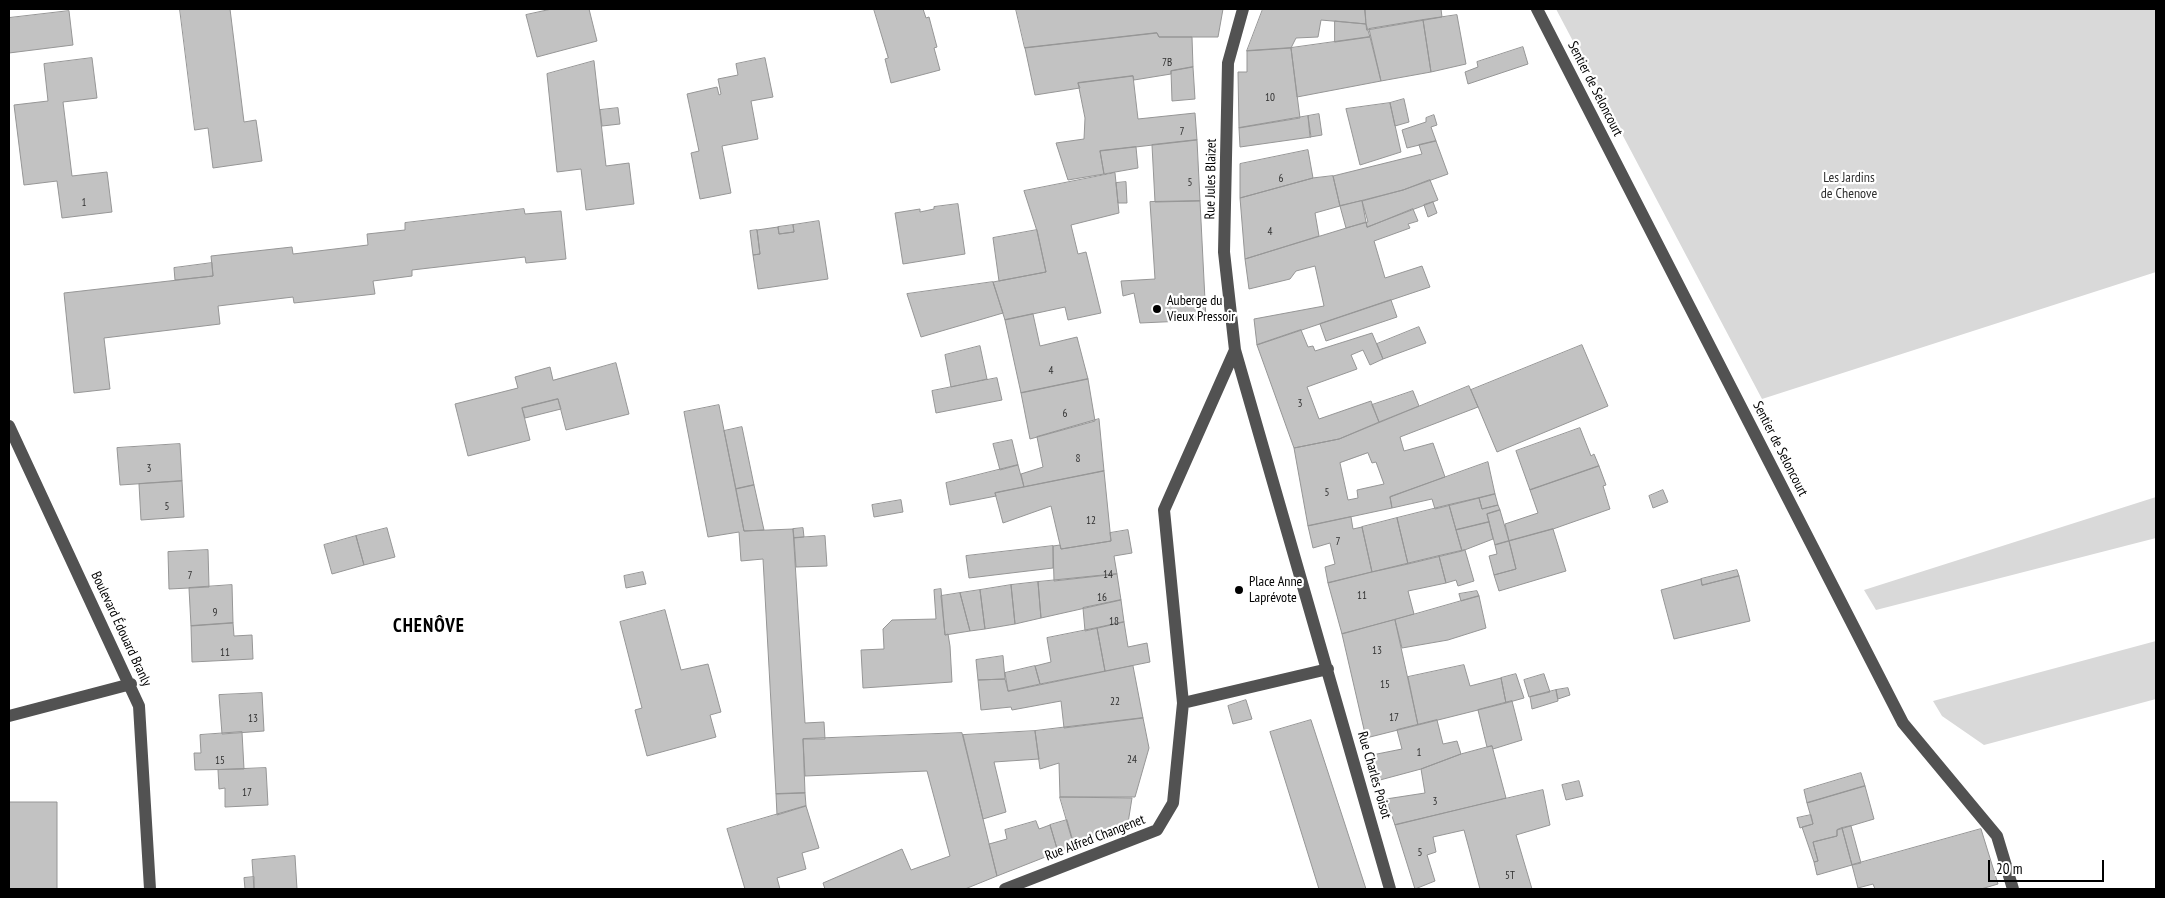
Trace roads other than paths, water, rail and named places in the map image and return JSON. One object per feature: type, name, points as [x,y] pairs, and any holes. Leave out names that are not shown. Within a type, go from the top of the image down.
[{"type":"street","name":"Rue Jules Blaizet","points":[[1235,350],[1224,252],[1228,63],[1243,9]]},
{"type":"street","name":"Sentier de Seloncourt","points":[[1537,9],[1903,723],[1997,836],[2013,889]]},
{"type":"street","points":[[1235,350],[1328,670],[1183,703],[1164,510],[1235,350]]},
{"type":"street","name":"Boulevard Édouard Branly","points":[[9,426],[131,684],[139,706],[150,889]]},
{"type":"street","name":"Rue Charles Poisot","points":[[1328,670],[1390,889]]},
{"type":"street","points":[[9,716],[131,684]]},
{"type":"street","name":"Rue Alfred Changenet","points":[[1005,889],[1157,830],[1173,803],[1183,703]]},
{"type":"place","name":"Auberge du Vieux Pressoir","points":[[1157,309]]},
{"type":"place","name":"Place Anne Laprévote","points":[[1239,590]]},
{"type":"district","name":"CHENÔVE","points":[[429,627]]},
{"type":"park label","name":"Les Jardins de Chenove","points":[[1849,186]]}]
